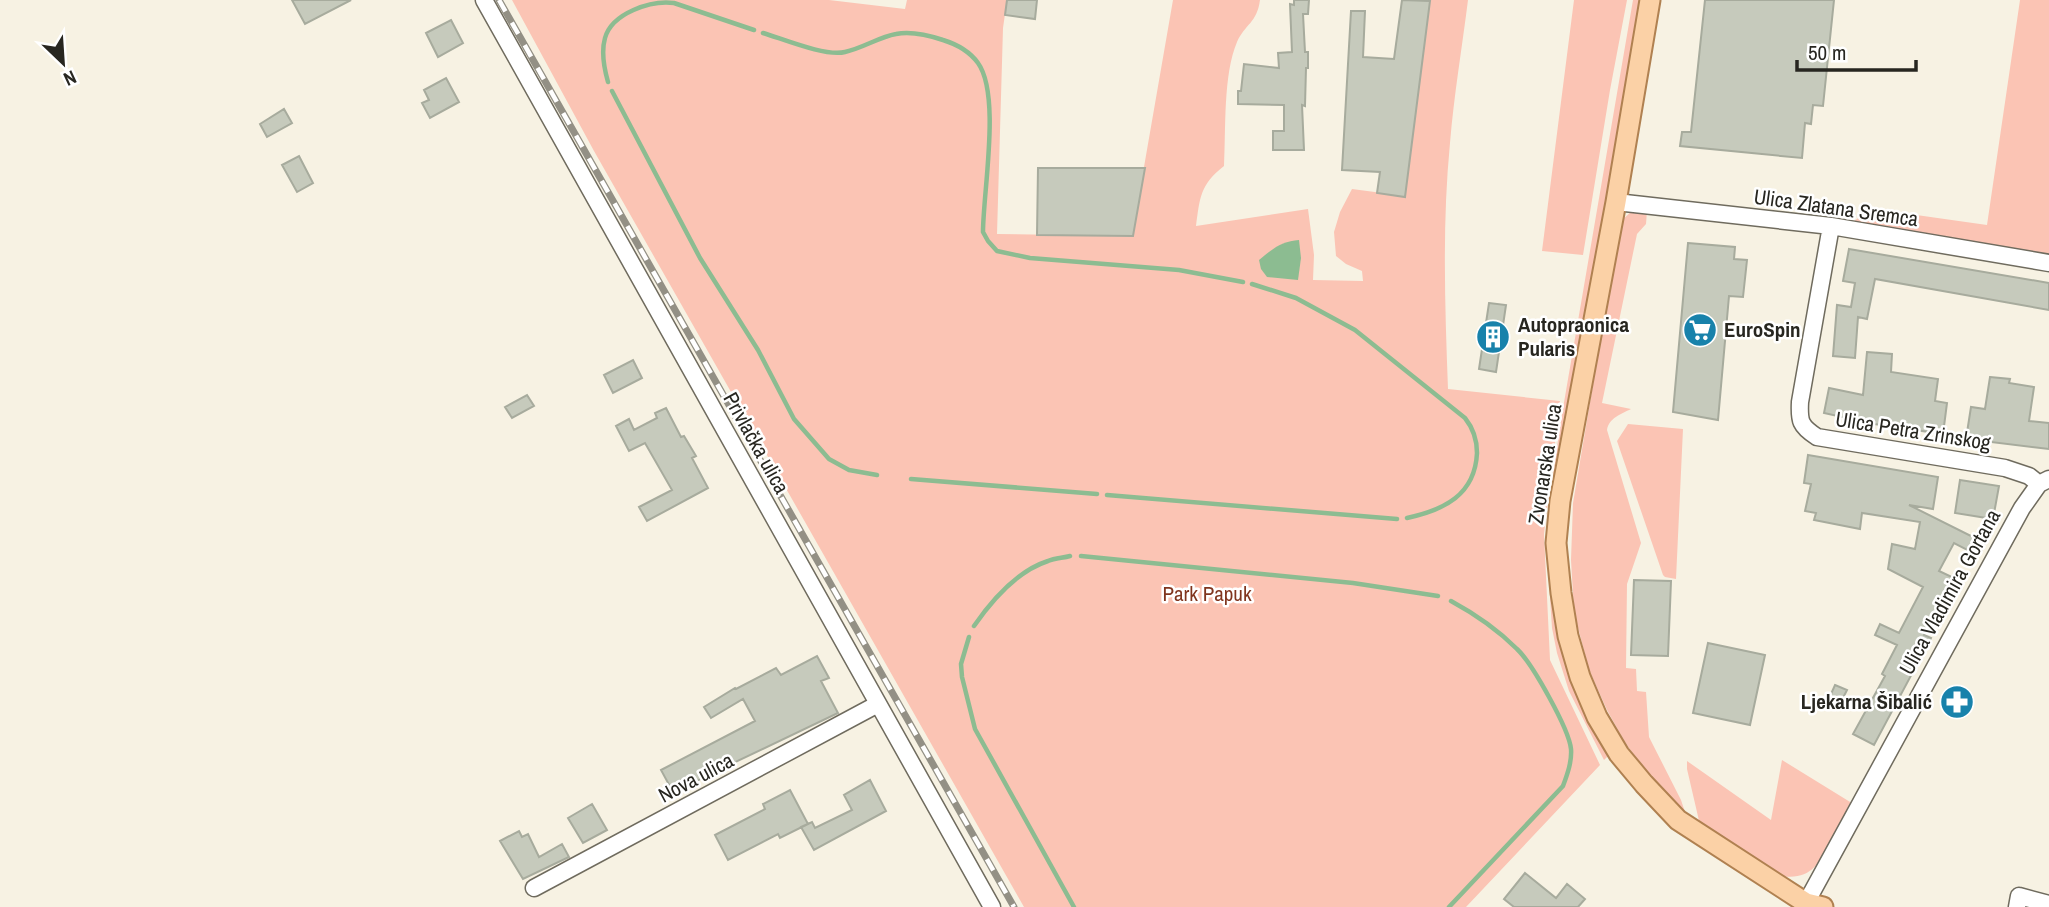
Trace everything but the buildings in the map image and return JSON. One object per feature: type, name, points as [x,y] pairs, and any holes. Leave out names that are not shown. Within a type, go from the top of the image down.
[{"type":"main road","name":"Zvonarska ulica","points":[[1650,0],[1616,202],[1560,501],[1556,543],[1568,636],[1580,677],[1597,717],[1619,754],[1644,784],[1678,820],[1810,906]]},
{"type":"street","name":"Privlačka ulica","points":[[484,0],[992,907]]},
{"type":"street","name":"Ulica Zlatana Sremca","points":[[1616,202],[1830,226],[2049,262]]},
{"type":"street","name":"Ulica Petra Zrinskog","points":[[1830,226],[1800,402],[1799,419],[1806,430],[1817,437],[2005,468],[2044,482]]},
{"type":"street","name":"Ulica Vladimira Gortana","points":[[1810,906],[2022,508],[2044,482]]},
{"type":"street","name":"Nova ulica","points":[[534,888],[878,704]]},
{"type":"street","points":[[2017,907],[2019,896],[2049,904]]},
{"type":"green space","name":"Park Papuk","points":[[512,0],[829,0],[905,9],[907,0],[1007,0],[1003,28],[997,234],[1132,236],[1173,0],[1260,0],[1254,19],[1240,36],[1233,55],[1227,86],[1224,166],[1210,179],[1202,192],[1196,226],[1308,209],[1314,255],[1313,280],[1363,281],[1362,271],[1336,256],[1334,232],[1340,212],[1352,189],[1405,196],[1430,0],[1468,0],[1447,174],[1445,297],[1448,389],[1560,401],[1544,534],[1550,660],[1600,765],[1466,907],[1024,907],[594,151]]},
{"type":"green space","points":[[1574,0],[1627,0],[1583,255],[1542,251]]},
{"type":"green space","points":[[1633,0],[1641,0],[1580,356],[1551,547],[1609,755],[1604,760],[1569,691],[1557,653],[1552,628],[1546,537],[1561,420]]},
{"type":"green space","points":[[2020,0],[2049,0],[2049,254],[1850,224],[1874,209],[1987,225]]},
{"type":"green space","points":[[1632,211],[1647,211],[1646,224],[1637,234],[1602,403],[1631,409],[1613,419],[1607,430],[1641,543],[1627,584],[1626,668],[1636,669],[1637,691],[1646,692],[1649,737],[1686,815],[1647,775],[1607,710],[1589,670],[1574,612],[1571,560],[1573,503],[1620,225]]},
{"type":"green space","points":[[1628,424],[1683,429],[1676,579],[1663,575],[1617,441]]},
{"type":"green space","points":[[1782,760],[1855,805],[1816,866],[1804,874],[1787,877],[1776,875],[1700,825],[1687,769],[1687,761],[1771,820]]},
{"type":"shaded area","points":[[1299,240],[1301,258],[1298,280],[1267,277],[1259,260],[1278,246]]},
{"type":"waterway","points":[[608,82],[603,49],[609,29],[624,15],[644,6],[674,3],[754,30]]},
{"type":"waterway","points":[[763,33],[816,50],[837,53],[890,35],[914,33],[948,42],[971,55],[985,78],[990,120],[983,232],[997,251],[1030,258],[1179,270],[1243,282]]},
{"type":"waterway","points":[[612,91],[700,258],[758,350],[794,419],[829,459],[849,470],[877,475]]},
{"type":"waterway","points":[[1252,284],[1296,298],[1355,330],[1468,422],[1474,434],[1477,453],[1475,468],[1464,490],[1445,505],[1407,518]]},
{"type":"waterway","points":[[911,479],[1097,494]]},
{"type":"waterway","points":[[1107,495],[1397,519]]},
{"type":"waterway","points":[[974,626],[997,597],[1016,579],[1051,560],[1070,556]]},
{"type":"waterway","points":[[1081,556],[1353,583],[1438,596]]},
{"type":"waterway","points":[[1449,907],[1563,786],[1571,754],[1569,740],[1557,712],[1524,656],[1494,628],[1451,601]]},
{"type":"waterway","points":[[969,637],[961,664],[975,729],[1074,907]]},
{"type":"railway","points":[[499,0],[1014,907]]},
{"type":"place","name":"EuroSpin","points":[[1700,330]]},
{"type":"place","name":"Autopraonica Pularis","points":[[1493,337]]},
{"type":"place","name":"Ljekarna Šibalić","points":[[1957,702]]}]
